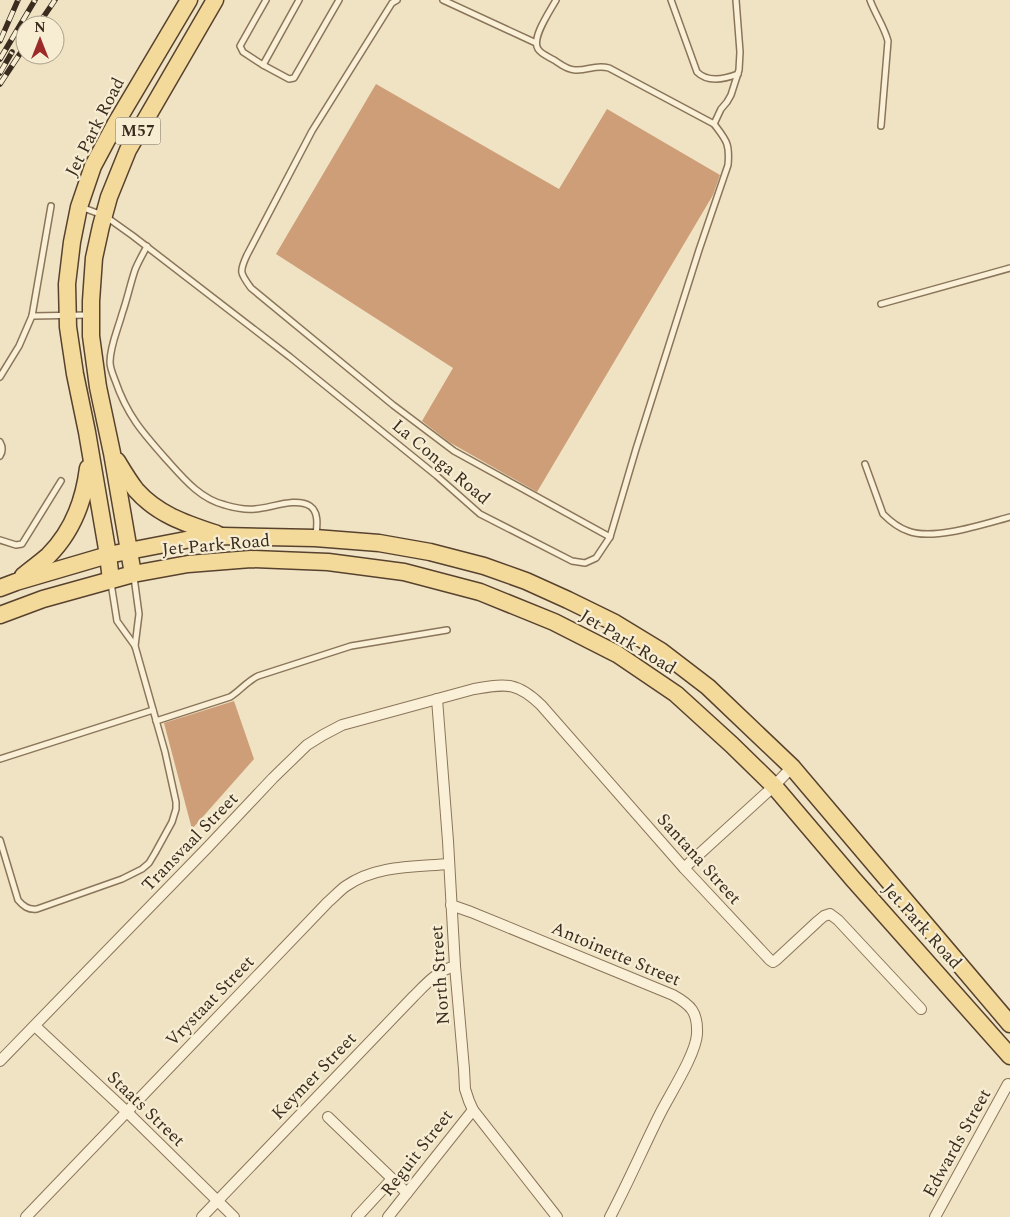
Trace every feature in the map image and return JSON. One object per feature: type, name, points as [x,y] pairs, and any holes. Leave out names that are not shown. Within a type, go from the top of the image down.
[{"type":"main road","name":"Jet Park Road","points":[[111,580],[87,432],[75,374],[68,316],[67,284],[72,242],[79,207],[93,166],[116,123],[189,0]]},
{"type":"main road","name":"M57","points":[[133,574],[112,453],[98,387],[91,336],[94,258],[109,197],[121,164],[133,139],[215,0]]},
{"type":"main road","points":[[112,453],[136,490],[158,509],[176,520],[222,536]]},
{"type":"main road","points":[[0,588],[16,582],[47,557],[68,531],[80,505],[87,478],[90,455]]},
{"type":"main road","name":"Jet Park Road","points":[[16,582],[129,550],[191,539],[222,536],[315,538],[379,543],[430,552],[484,566],[526,581],[614,623],[661,651],[708,687],[792,767],[1010,1024]]},
{"type":"main road","name":"Jet Park Road","points":[[0,615],[43,599],[133,574],[188,564],[250,559],[328,562],[404,572],[480,592],[554,622],[617,654],[676,694],[732,745],[774,786],[853,879],[1010,1056]]},
{"type":"street","name":"Santana Street","points":[[437,699],[495,686],[520,688],[541,704],[620,797],[770,960],[773,962],[776,960],[818,920],[830,914],[838,920],[921,1009]]},
{"type":"street","name":"North Street","points":[[437,699],[455,966],[466,1089],[472,1110],[557,1217]]},
{"type":"street","name":"Transvaal Street","points":[[0,1061],[307,745],[323,734],[342,725],[437,699]]},
{"type":"street","points":[[684,868],[774,786],[792,767]]},
{"type":"street","name":"Vrystaat Street","points":[[26,1217],[328,902],[345,887],[358,879],[388,869],[449,864]]},
{"type":"street","name":"Antoinette Street","points":[[451,905],[673,995],[685,1001],[694,1013],[697,1036],[689,1059],[610,1217]]},
{"type":"street","name":"Keymer Street","points":[[202,1217],[436,974],[455,966]]},
{"type":"street","name":"Staats Street","points":[[35,1026],[127,1112],[234,1217]]},
{"type":"street","name":"Edwards Street","points":[[935,1217],[1008,1084]]},
{"type":"street","name":"Reguit Street","points":[[388,1217],[472,1110]]},
{"type":"street","points":[[328,1117],[407,1193]]},
{"type":"street","points":[[357,1217],[392,1179]]},
{"type":"lane","points":[[266,0],[240,46],[243,52],[289,79],[294,78],[339,0]]},
{"type":"lane","points":[[263,65],[300,0]]},
{"type":"lane","points":[[397,0],[392,3],[312,131],[247,255],[241,268],[242,276],[258,294],[393,405],[454,452],[610,537]]},
{"type":"lane","points":[[443,0],[536,43]]},
{"type":"lane","points":[[556,0],[537,35],[537,48],[541,52],[568,69],[583,70],[597,66],[609,68],[714,124],[721,109],[727,102],[740,65],[736,0]]},
{"type":"lane","points":[[670,0],[697,72],[702,76],[720,79],[738,74]]},
{"type":"lane","points":[[870,0],[877,17],[886,30],[888,41],[881,126]]},
{"type":"lane","name":"La Conga Road","points":[[79,207],[104,216],[147,246],[422,463],[480,514],[572,561],[585,563],[596,558],[610,537],[699,250],[728,165],[729,153],[727,142],[714,124]]},
{"type":"lane","points":[[0,377],[19,346],[32,316],[52,206]]},
{"type":"lane","points":[[147,246],[136,270],[110,362],[119,392],[128,412],[147,438],[173,467],[204,496],[222,505],[244,509],[296,502],[310,506],[314,509],[316,516],[315,538]]},
{"type":"lane","points":[[881,304],[1010,268]]},
{"type":"lane","points":[[32,316],[91,315]]},
{"type":"lane","points":[[0,442],[2,445],[0,456]]},
{"type":"lane","points":[[865,464],[883,514],[909,532],[936,535],[1010,517]]},
{"type":"lane","points":[[0,540],[16,545],[22,544],[61,480]]},
{"type":"lane","points":[[133,574],[139,614],[135,646]]},
{"type":"lane","points":[[0,840],[18,900],[32,910],[122,879],[142,869],[149,863],[172,822],[176,809],[175,793],[135,646],[117,620],[111,580]]},
{"type":"lane","points":[[156,721],[230,698],[249,680],[258,676],[351,646],[447,630]]},
{"type":"lane","points":[[0,759],[153,710]]},
{"type":"building","points":[[376,84],[559,189],[607,109],[720,175],[713,195],[537,492],[449,442],[422,421],[453,368],[276,254]]},
{"type":"building","points":[[234,701],[254,759],[192,829],[164,723]]},
{"type":"railway","points":[[0,41],[18,0]]},
{"type":"railway","points":[[0,59],[35,0]]},
{"type":"railway","points":[[45,15],[55,0]]},
{"type":"railway","points":[[0,73],[12,52]]},
{"type":"railway","points":[[0,84],[15,61]]}]
